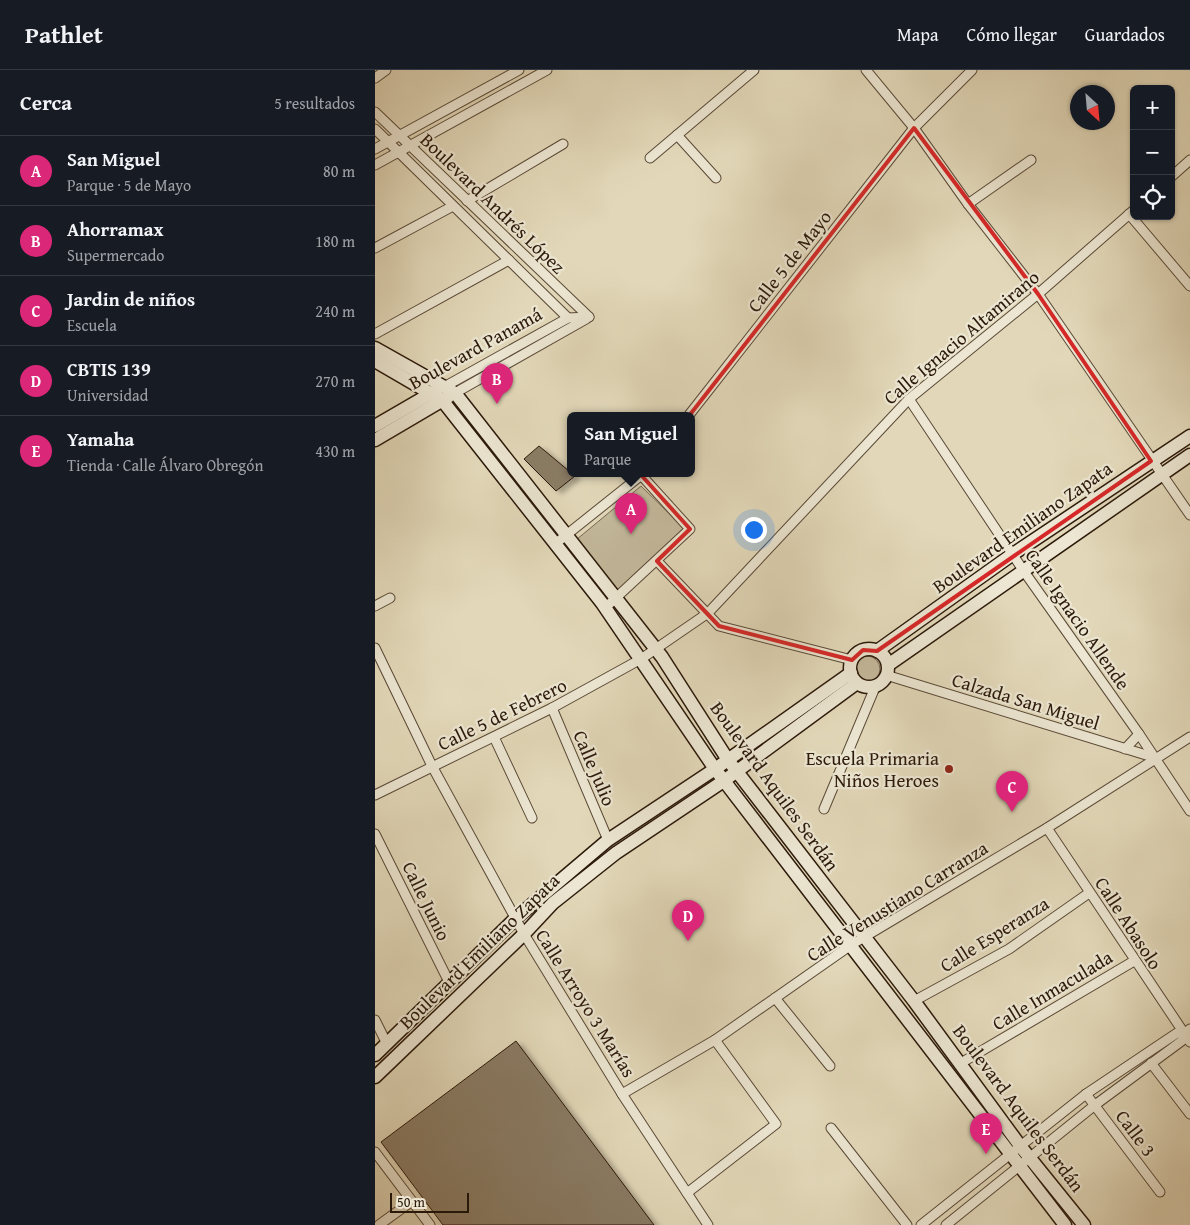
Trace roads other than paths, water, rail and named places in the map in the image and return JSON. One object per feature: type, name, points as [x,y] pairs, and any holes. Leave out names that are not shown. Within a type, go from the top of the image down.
[{"type":"street","points":[[375,78],[386,70]]},
{"type":"street","points":[[375,150],[519,70]]},
{"type":"street","points":[[375,165],[545,70]]},
{"type":"street","points":[[650,158],[754,70]]},
{"type":"street","points":[[866,70],[914,128],[968,204],[1038,294],[1151,461],[1190,515]]},
{"type":"street","name":"Calle 5 de Mayo","points":[[691,412],[914,128],[972,70]]},
{"type":"street","name":"Boulevard Andrés López","points":[[375,112],[589,317]]},
{"type":"street","name":"Boulevard Andrés López","points":[[375,130],[568,318]]},
{"type":"street","points":[[677,135],[716,178]]},
{"type":"street","points":[[467,201],[563,144]]},
{"type":"street","points":[[968,204],[1031,160]]},
{"type":"street","points":[[1173,175],[1190,160]]},
{"type":"street","points":[[375,248],[453,206]]},
{"type":"street","name":"Calle Ignacio Altamirano","points":[[641,659],[657,650],[708,613],[909,399],[1038,294],[1130,214]]},
{"type":"street","points":[[1138,220],[1190,286]]},
{"type":"street","points":[[375,334],[509,260]]},
{"type":"street","points":[[568,318],[589,317]]},
{"type":"street","name":"Boulevard Panamá","points":[[375,426],[436,397],[455,393],[589,317]]},
{"type":"street","name":"Boulevard Panamá","points":[[375,440],[436,397],[443,387],[568,318]]},
{"type":"street","name":"Boulevard Aquiles Serdán","points":[[375,348],[455,393],[567,534],[657,650],[736,772],[961,1063],[1065,1225]]},
{"type":"street","name":"Boulevard Aquiles Serdán","points":[[375,361],[436,397],[605,608],[715,770],[725,780],[851,946],[1020,1156],[1084,1225]]},
{"type":"street","name":"Calle Ignacio Allende","points":[[909,399],[1023,570],[1139,734],[1190,811]]},
{"type":"street","name":"Boulevard Emiliano Zapata","points":[[877,651],[1013,554],[1190,436]]},
{"type":"street","name":"Boulevard Emiliano Zapata","points":[[887,670],[1023,570],[1190,455]]},
{"type":"street","points":[[555,544],[639,477]]},
{"type":"street","points":[[605,608],[690,529],[646,477]]},
{"type":"street","points":[[657,561],[719,626],[853,672],[863,686],[876,685]]},
{"type":"street","points":[[375,606],[390,598]]},
{"type":"street","name":"Calle Arroyo 3 Marías","points":[[375,648],[432,766],[524,934],[622,1094],[708,1225]]},
{"type":"street","points":[[824,809],[876,685],[887,670],[886,659],[877,651],[863,650],[853,672]]},
{"type":"street","name":"Calle 5 de Febrero","points":[[375,795],[552,708],[641,659]]},
{"type":"street","name":"Calzada San Miguel","points":[[887,670],[1155,758]]},
{"type":"street","name":"Boulevard Emiliano Zapata","points":[[375,1055],[516,918],[608,840],[715,770],[853,672]]},
{"type":"street","name":"Boulevard Emiliano Zapata","points":[[375,1077],[524,934],[553,903],[616,853],[736,772],[853,672]]},
{"type":"street","name":"Calle Julio","points":[[552,708],[608,840]]},
{"type":"street","points":[[1125,749],[1139,734]]},
{"type":"street","points":[[494,737],[532,818]]},
{"type":"street","name":"Calle Venustiano Carranza","points":[[622,1094],[715,1040],[865,937],[1047,828],[1190,737]]},
{"type":"street","name":"Calle Abasolo","points":[[1047,828],[1134,961],[1187,1031],[1190,1042]]},
{"type":"street","name":"Calle Junio","points":[[375,834],[450,984]]},
{"type":"street","name":"Calle Esperanza","points":[[914,1000],[1009,949],[1089,893]]},
{"type":"street","name":"Calle Inmaculada","points":[[961,1063],[1134,961]]},
{"type":"street","points":[[775,998],[830,1066]]},
{"type":"street","points":[[375,1020],[387,1044]]},
{"type":"street","points":[[921,1225],[1095,1105],[1183,1040],[1187,1031]]},
{"type":"street","points":[[945,1225],[957,1221],[1020,1156],[1086,1094],[1177,1033],[1187,1031]]},
{"type":"street","points":[[687,1193],[776,1124],[715,1040]]},
{"type":"street","points":[[1151,1063],[1190,1114]]},
{"type":"street","name":"Calle 3","points":[[1086,1094],[1160,1192]]},
{"type":"street","points":[[831,1128],[907,1225]]},
{"type":"street","points":[[375,1152],[430,1225]]},
{"type":"street","points":[[379,1225],[412,1201]]},
{"type":"place","name":"Ahorramax","points":[[497,404]]},
{"type":"place","name":"San Miguel","points":[[631,534]]},
{"type":"place","name":"Escuela Primaria Niños Heroes","points":[[949,769]]},
{"type":"place","name":"Jardin de niños","points":[[1012,812]]},
{"type":"place","name":"CBTIS 139","points":[[688,941]]},
{"type":"place","name":"Yamaha","points":[[986,1154]]}]
